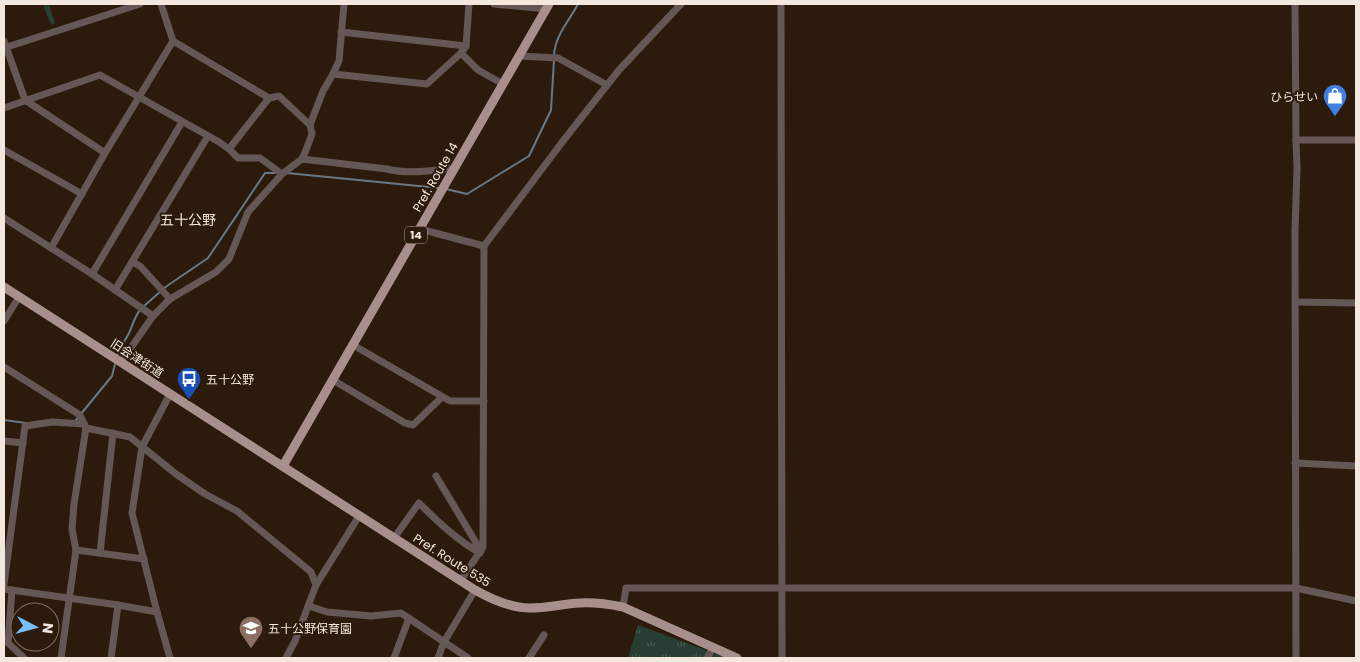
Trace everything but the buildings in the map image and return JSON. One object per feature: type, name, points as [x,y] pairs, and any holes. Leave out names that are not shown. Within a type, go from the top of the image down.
[{"type":"main road","name":"Pref. Route 14","points":[[283,466],[547,6]]},
{"type":"main road","name":"旧会津街道","points":[[4,288],[283,466]]},
{"type":"main road","name":"Pref. Route 535","points":[[283,466],[492,600],[530,608],[595,602],[623,608],[737,658]]},
{"type":"street","points":[[105,153],[25,100],[4,46],[140,4]]},
{"type":"street","points":[[161,4],[173,41],[269,98]]},
{"type":"street","points":[[121,362],[153,316],[170,299],[216,272],[229,259],[248,212],[282,174],[302,159],[312,134],[310,125],[323,91],[339,60],[344,4]]},
{"type":"street","points":[[333,74],[427,84],[461,53],[466,46],[469,4]]},
{"type":"street","points":[[494,4],[547,6]]},
{"type":"street","points":[[461,580],[483,548],[484,246],[619,70],[681,4]]},
{"type":"street","points":[[781,4],[782,658]]},
{"type":"street","points":[[1295,4],[1297,168],[1295,231],[1296,658]]},
{"type":"street","points":[[341,32],[466,46]]},
{"type":"street","points":[[51,248],[105,153],[173,41]]},
{"type":"street","points":[[461,53],[478,70],[503,84]]},
{"type":"street","points":[[519,56],[558,58],[607,85]]},
{"type":"street","points":[[4,108],[100,75],[230,149],[238,158],[260,158],[282,174]]},
{"type":"street","points":[[230,149],[269,98],[279,96],[310,125]]},
{"type":"street","points":[[92,274],[182,122]]},
{"type":"street","points":[[115,290],[208,136]]},
{"type":"street","points":[[1296,140],[1356,140]]},
{"type":"street","points":[[4,150],[82,194]]},
{"type":"street","points":[[302,159],[387,169],[397,172],[455,168]]},
{"type":"street","points":[[4,218],[92,274],[153,316]]},
{"type":"street","points":[[420,229],[484,246]]},
{"type":"street","points":[[133,262],[141,267],[170,299]]},
{"type":"street","points":[[4,322],[19,297]]},
{"type":"street","points":[[1296,302],[1356,304]]},
{"type":"street","points":[[353,345],[450,401],[484,401]]},
{"type":"street","points":[[4,367],[80,416],[85,426],[72,530],[76,550],[61,658]]},
{"type":"street","points":[[333,380],[405,424],[413,425],[442,397]]},
{"type":"street","points":[[170,394],[142,447],[132,513],[170,658]]},
{"type":"street","points":[[4,584],[25,426],[52,422],[85,426],[130,437],[204,494],[237,511],[311,572],[316,585]]},
{"type":"street","points":[[100,553],[113,433]]},
{"type":"street","points":[[4,442],[23,444]]},
{"type":"street","points":[[1295,463],[1356,466]]},
{"type":"street","points":[[436,476],[481,552]]},
{"type":"street","points":[[394,538],[420,503],[443,527],[468,547],[481,552]]},
{"type":"street","points":[[286,658],[295,642],[316,585],[359,516]]},
{"type":"street","points":[[76,550],[144,559]]},
{"type":"street","points":[[623,608],[626,588],[1296,588],[1356,601]]},
{"type":"street","points":[[4,589],[69,597],[157,612]]},
{"type":"street","points":[[12,590],[8,643],[24,658]]},
{"type":"street","points":[[438,658],[444,642],[475,590]]},
{"type":"street","points":[[111,658],[118,605]]},
{"type":"street","points":[[309,606],[327,612],[371,616],[401,613],[468,658]]},
{"type":"street","points":[[394,658],[409,618]]},
{"type":"street","points":[[529,658],[544,635]]},
{"type":"street","points":[[706,658],[712,647]]},
{"type":"green space","points":[[49,5],[55,23],[52,25],[44,8],[44,6]]},
{"type":"green space","points":[[638,625],[727,658],[628,658]]},
{"type":"waterway","points":[[554,55],[557,41],[578,4]]},
{"type":"waterway","points":[[446,189],[467,194],[529,156],[551,110],[554,60]]},
{"type":"waterway","points":[[164,288],[208,258],[265,173],[275,173]]},
{"type":"waterway","points":[[287,173],[439,188]]},
{"type":"waterway","points":[[144,306],[161,291]]},
{"type":"waterway","points":[[117,357],[140,310]]},
{"type":"waterway","points":[[76,420],[112,376],[115,364]]},
{"type":"waterway","points":[[4,420],[26,423]]},
{"type":"place","name":"ひらせい","points":[[1335,117]]},
{"type":"place","name":"五十公野","points":[[189,400]]},
{"type":"place","name":"五十公野保育園","points":[[251,649]]},
{"type":"district","name":"五十公野","points":[[188,220]]}]
